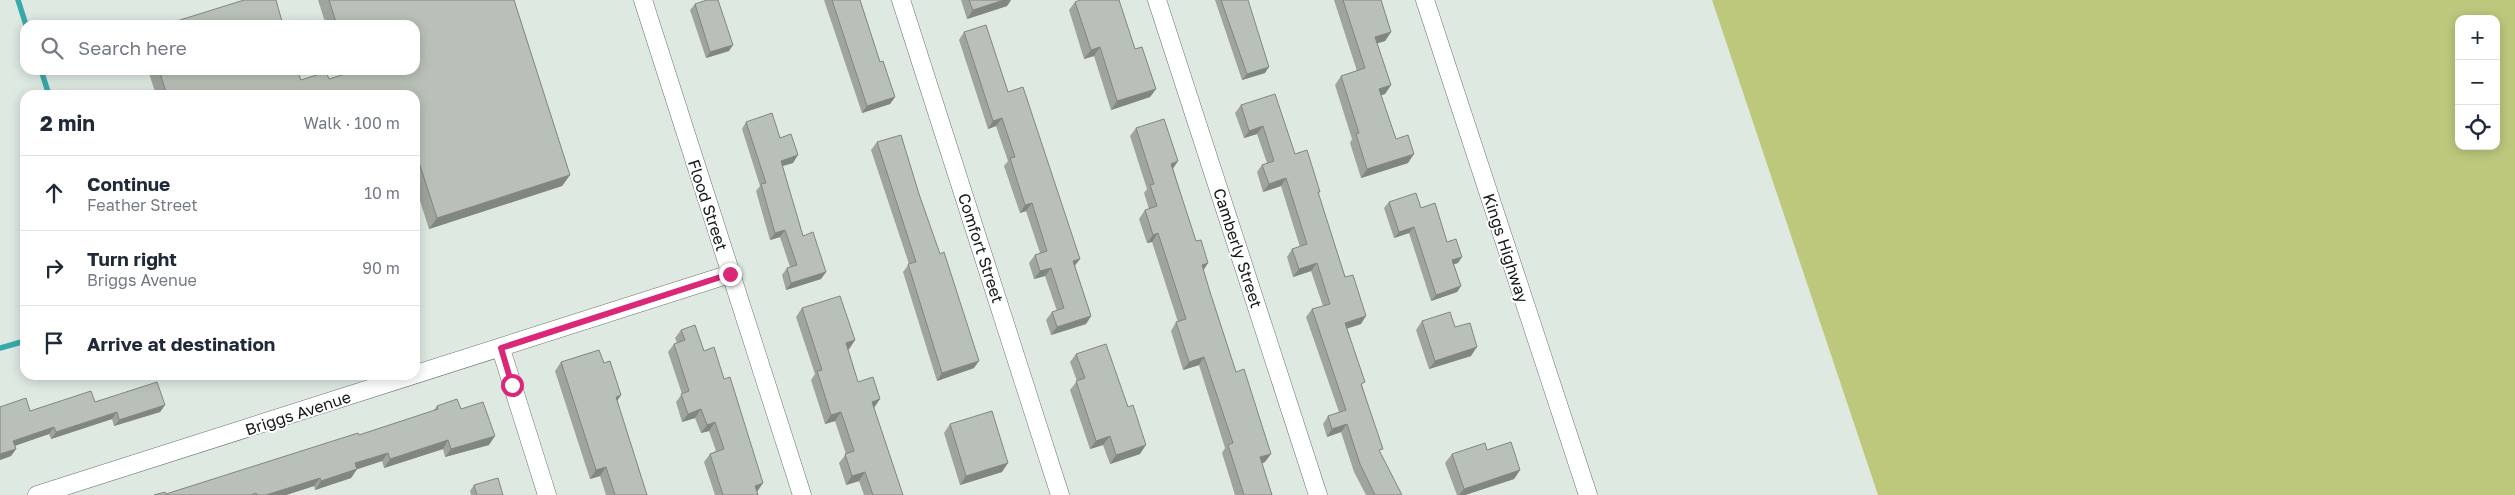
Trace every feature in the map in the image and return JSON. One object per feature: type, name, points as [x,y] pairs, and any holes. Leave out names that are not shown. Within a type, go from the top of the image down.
[{"type":"street","name":"Flood Street","points":[[643,0],[802,495]]},
{"type":"street","name":"Comfort Street","points":[[901,0],[1060,495]]},
{"type":"street","name":"Camberly Street","points":[[1157,0],[1318,495]]},
{"type":"street","name":"Kings Highway","points":[[1425,0],[1588,495]]},
{"type":"street","name":"Briggs Avenue","points":[[420,374],[730,274]]},
{"type":"street","points":[[501,348],[547,495]]},
{"type":"street","name":"Briggs Avenue","points":[[36,495],[400,380]]},
{"type":"green space","points":[[1712,0],[2515,0],[2515,495],[1878,495]]},
{"type":"building","points":[[244,0],[276,0],[282,20],[180,20]]},
{"type":"building","points":[[329,0],[514,0],[570,175],[437,218],[420,165],[420,90],[165,90],[161,75],[299,75],[301,80],[317,75],[327,75],[329,79],[342,75],[420,75],[420,20],[335,20]]},
{"type":"building","points":[[707,0],[718,0],[733,45],[710,52],[695,4]]},
{"type":"building","points":[[832,0],[860,0],[880,62],[883,61],[895,97],[867,106]]},
{"type":"building","points":[[969,0],[1004,0],[973,10]]},
{"type":"building","points":[[1080,0],[1119,0],[1135,49],[1142,47],[1156,89],[1117,101],[1100,47],[1091,50],[1075,2]]},
{"type":"building","points":[[1221,0],[1248,0],[1269,67],[1247,74]]},
{"type":"building","points":[[1343,0],[1381,0],[1391,32],[1375,37],[1391,85],[1379,89],[1396,139],[1408,135],[1414,154],[1367,169],[1356,134],[1359,133],[1341,76],[1365,68]]},
{"type":"building","points":[[986,25],[1008,92],[1023,87],[1080,259],[1073,261],[1091,316],[1057,327],[1052,312],[1064,308],[1051,268],[1040,271],[1035,255],[1047,251],[1032,203],[1025,205],[1010,158],[1015,157],[1002,118],[993,121],[964,32]]},
{"type":"building","points":[[1275,94],[1295,154],[1307,150],[1320,192],[1318,192],[1345,277],[1353,275],[1366,316],[1345,323],[1365,382],[1361,384],[1383,449],[1379,450],[1402,495],[1375,495],[1360,464],[1347,424],[1332,429],[1328,416],[1346,410],[1312,309],[1330,304],[1317,263],[1299,269],[1292,249],[1307,244],[1286,178],[1269,184],[1262,165],[1274,161],[1263,126],[1249,131],[1241,105]]},
{"type":"building","points":[[772,113],[780,138],[791,134],[798,155],[781,161],[803,236],[813,232],[826,272],[791,283],[787,268],[797,265],[785,230],[775,233],[761,184],[766,183],[746,122]]},
{"type":"building","points":[[1164,119],[1178,161],[1171,164],[1196,241],[1201,240],[1208,263],[1202,265],[1210,292],[1236,372],[1244,369],[1271,454],[1260,457],[1272,495],[1244,495],[1228,445],[1233,443],[1204,357],[1189,362],[1176,322],[1186,319],[1158,233],[1153,235],[1145,210],[1157,206],[1150,185],[1154,184],[1136,128]]},
{"type":"building","points":[[901,135],[940,254],[944,252],[979,361],[942,373],[908,264],[916,262],[877,142]]},
{"type":"building","points":[[1416,193],[1421,208],[1435,203],[1447,242],[1456,239],[1462,257],[1452,260],[1461,286],[1436,295],[1414,227],[1399,232],[1389,202]]},
{"type":"building","points":[[840,296],[855,340],[846,343],[858,382],[873,377],[880,399],[872,402],[903,495],[873,495],[865,472],[852,476],[845,454],[854,451],[841,412],[831,415],[817,371],[822,370],[802,308]]},
{"type":"building","points":[[1450,312],[1455,327],[1470,323],[1477,347],[1435,361],[1422,321]]},
{"type":"building","points":[[695,325],[704,351],[714,347],[724,379],[730,377],[763,483],[755,486],[758,495],[723,495],[710,454],[724,449],[715,422],[707,425],[701,409],[688,414],[681,394],[689,391],[674,344],[685,340],[681,330]]},
{"type":"building","points":[[1106,344],[1128,407],[1133,405],[1146,445],[1116,455],[1110,436],[1096,441],[1076,381],[1085,378],[1076,354]]},
{"type":"building","points":[[599,350],[604,363],[610,361],[621,395],[616,397],[647,495],[615,495],[606,467],[596,470],[561,362]]},
{"type":"building","points":[[157,382],[165,405],[119,420],[117,412],[56,432],[54,427],[13,441],[16,449],[0,454],[0,407],[26,398],[30,411],[91,391],[95,402]]},
{"type":"building","points":[[457,399],[461,409],[483,402],[495,436],[451,449],[448,440],[390,459],[388,453],[355,463],[357,469],[321,481],[320,478],[266,495],[257,495],[256,493],[251,495],[154,495],[165,492],[166,494],[358,433],[359,435],[438,409],[437,406]]},
{"type":"building","points":[[992,411],[1008,463],[966,476],[950,424]]},
{"type":"building","points":[[1511,442],[1520,470],[1464,489],[1452,454],[1485,443],[1487,450]]},
{"type":"building","points":[[498,478],[503,495],[477,495],[474,485]]},
{"type":"waterway","points":[[18,0],[24,20]]},
{"type":"waterway","points":[[43,75],[47,90]]},
{"type":"waterway","points":[[0,348],[20,342]]},
{"type":"route","points":[[512,385],[501,348],[730,274]]}]
